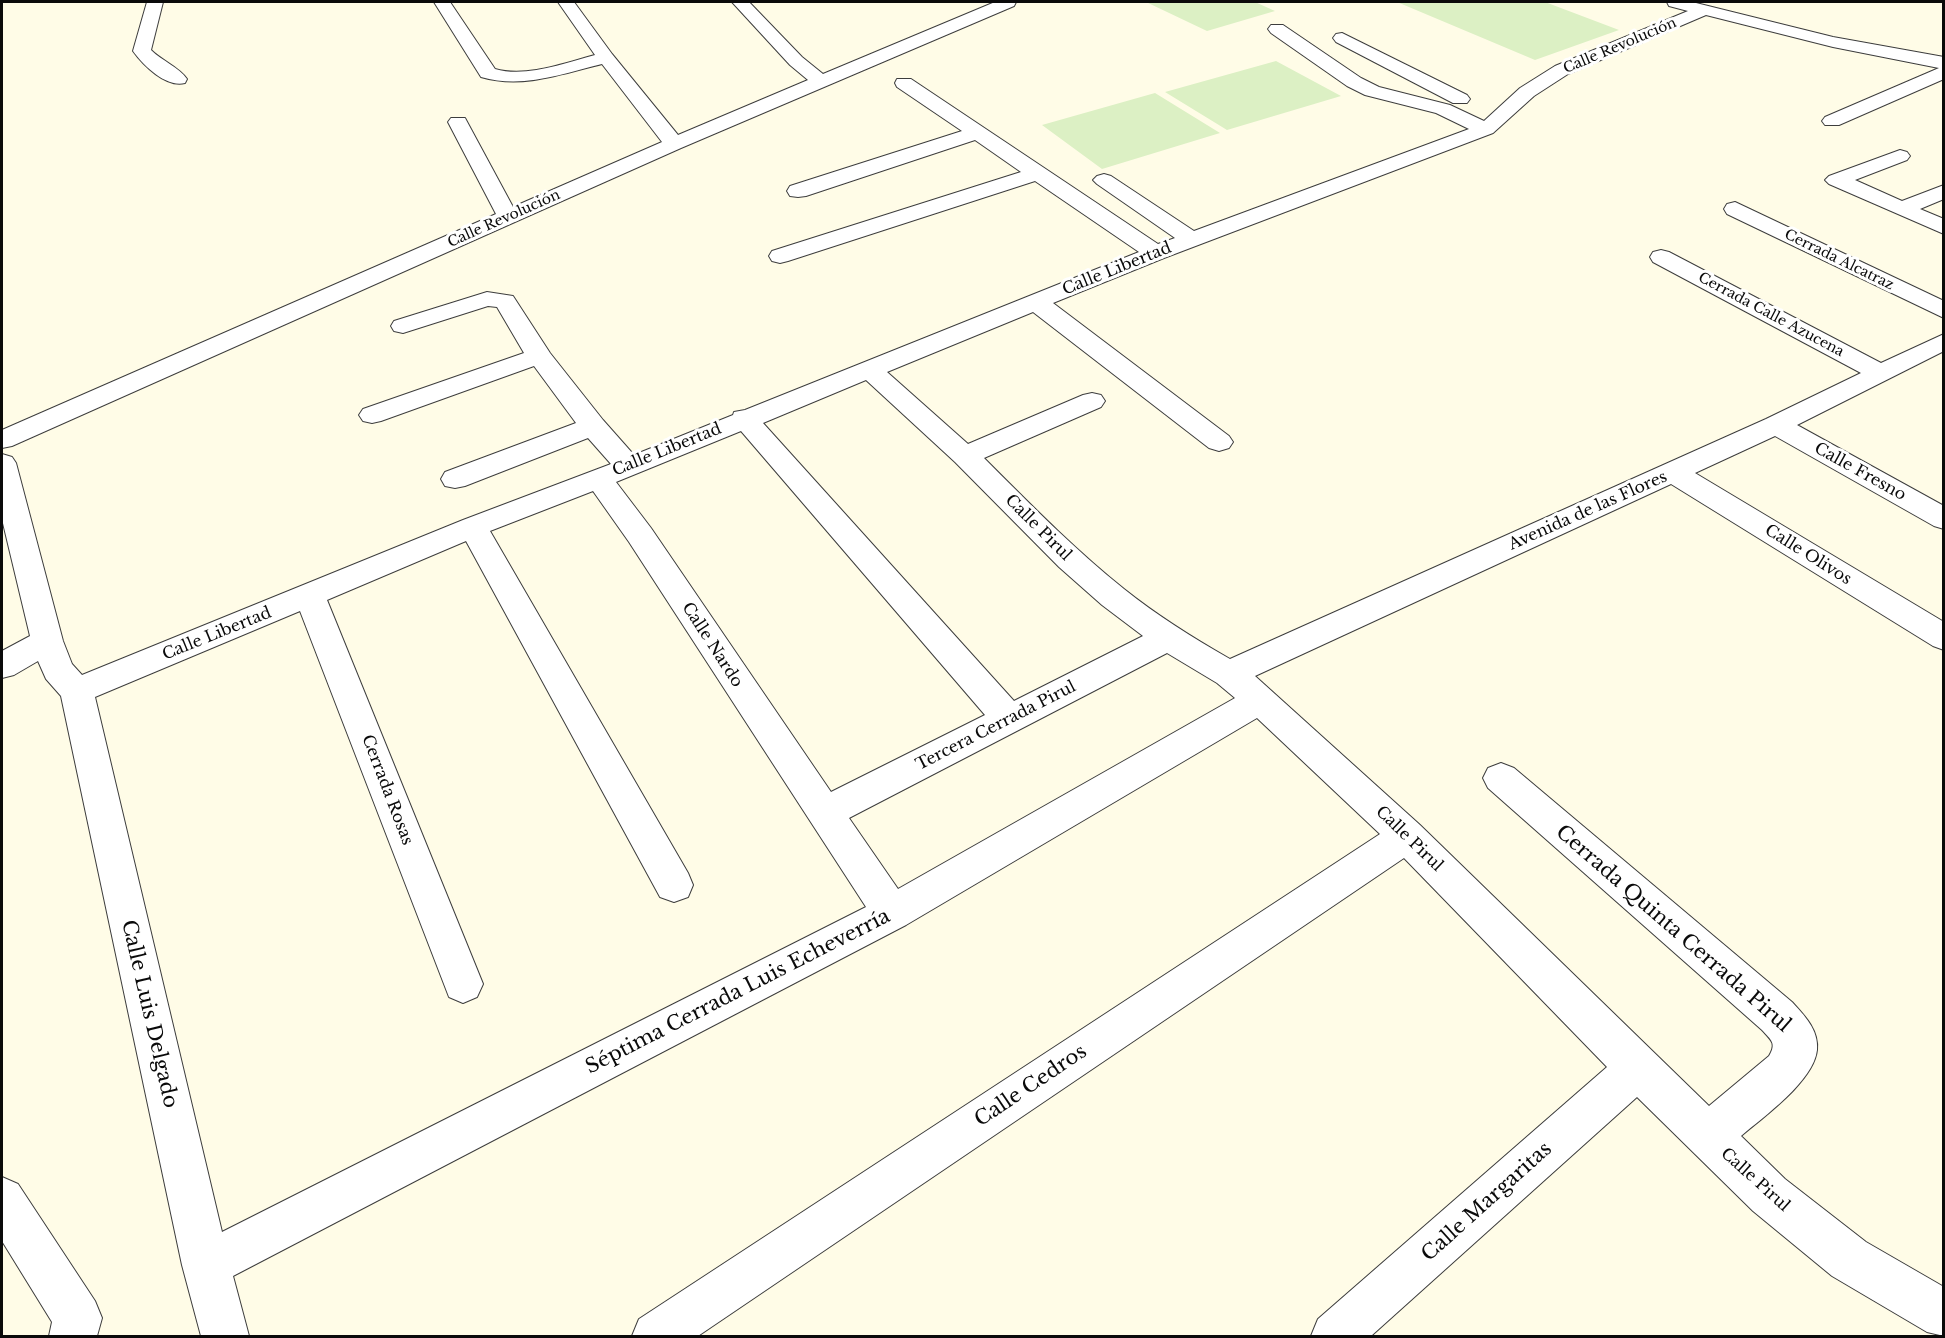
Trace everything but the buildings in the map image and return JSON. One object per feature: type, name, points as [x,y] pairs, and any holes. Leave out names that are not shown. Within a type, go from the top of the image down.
[{"type":"street","points":[[155,2],[142,51],[156,65],[178,79]]},
{"type":"street","points":[[442,2],[488,73],[496,77],[515,77],[606,58]]},
{"type":"street","points":[[566,2],[606,58],[674,144]]},
{"type":"street","points":[[740,2],[796,61],[820,81]]},
{"type":"street","name":"Calle Revolución","points":[[2,440],[674,144],[1008,2]]},
{"type":"street","name":"Calle Revolución","points":[[1675,2],[1704,10]]},
{"type":"street","points":[[1704,10],[1833,42],[1944,63]]},
{"type":"street","name":"Calle Revolución","points":[[1492,124],[1517,99],[1541,81],[1579,60],[1704,10]]},
{"type":"street","points":[[1277,29],[1363,87],[1492,124]]},
{"type":"street","points":[[1342,38],[1492,124]]},
{"type":"street","points":[[1832,121],[1944,72]]},
{"type":"street","points":[[904,83],[1156,253]]},
{"type":"street","points":[[458,122],[508,217]]},
{"type":"street","name":"Calle Libertad","points":[[77,691],[310,596],[473,526],[629,466],[1191,239],[1492,124]]},
{"type":"street","points":[[798,191],[977,133]]},
{"type":"street","points":[[1900,156],[1836,180],[1944,227]]},
{"type":"street","points":[[780,256],[1036,174]]},
{"type":"street","points":[[1104,180],[1191,239]]},
{"type":"street","points":[[1901,209],[1944,191]]},
{"type":"street","name":"Cerrada Alcatraz","points":[[1735,209],[1944,311]]},
{"type":"street","name":"Cerrada Calle Azucena","points":[[1661,257],[1881,373]]},
{"type":"street","points":[[403,326],[487,299],[505,301],[539,356],[593,426],[629,466]]},
{"type":"street","points":[[1036,302],[1219,442]]},
{"type":"street","name":"Avenida de las Flores","points":[[1229,674],[1776,425],[1944,341]]},
{"type":"street","points":[[372,415],[539,356]]},
{"type":"street","name":"Calle Pirul","points":[[868,368],[965,456],[1070,560],[1113,597],[1168,638],[1229,674],[1260,700],[1407,836],[1638,1068],[1769,1195],[1849,1259],[1944,1315]]},
{"type":"street","points":[[965,456],[1092,401]]},
{"type":"street","points":[[744,418],[1009,719]]},
{"type":"street","name":"Calle Fresno","points":[[1776,425],[1944,519]]},
{"type":"street","points":[[455,479],[593,426]]},
{"type":"street","points":[[2,463],[47,641],[58,670],[77,691]]},
{"type":"street","name":"Calle Olivos","points":[[1674,472],[1944,638]]},
{"type":"street","name":"Calle Nardo","points":[[598,478],[640,535],[892,913]]},
{"type":"street","points":[[473,526],[674,885]]},
{"type":"street","name":"Cerrada Rosas","points":[[310,596],[463,984]]},
{"type":"street","name":"Tercera Cerrada Pirul","points":[[824,813],[1168,638]]},
{"type":"street","points":[[2,666],[47,641]]},
{"type":"street","name":"Calle Luis Delgado","points":[[77,691],[206,1265],[225,1336]]},
{"type":"street","name":"Séptima Cerrada Luis Echeverría","points":[[206,1265],[892,913],[1260,700]]},
{"type":"street","name":"Cerrada Quinta Cerrada Pirul","points":[[1501,778],[1777,1016],[1794,1035],[1796,1051],[1784,1071],[1707,1136]]},
{"type":"street","name":"Calle Cedros","points":[[656,1336],[1407,836]]},
{"type":"street","name":"Calle Margaritas","points":[[1335,1336],[1638,1068]]},
{"type":"street","points":[[2,1200],[76,1327]]},
{"type":"green space","points":[[1146,2],[1255,2],[1275,11],[1207,31]]},
{"type":"green space","points":[[1397,2],[1545,2],[1619,30],[1535,60]]},
{"type":"green space","points":[[1276,61],[1341,96],[1227,130],[1165,92]]},
{"type":"green space","points":[[1155,93],[1220,133],[1102,169],[1042,125]]}]
